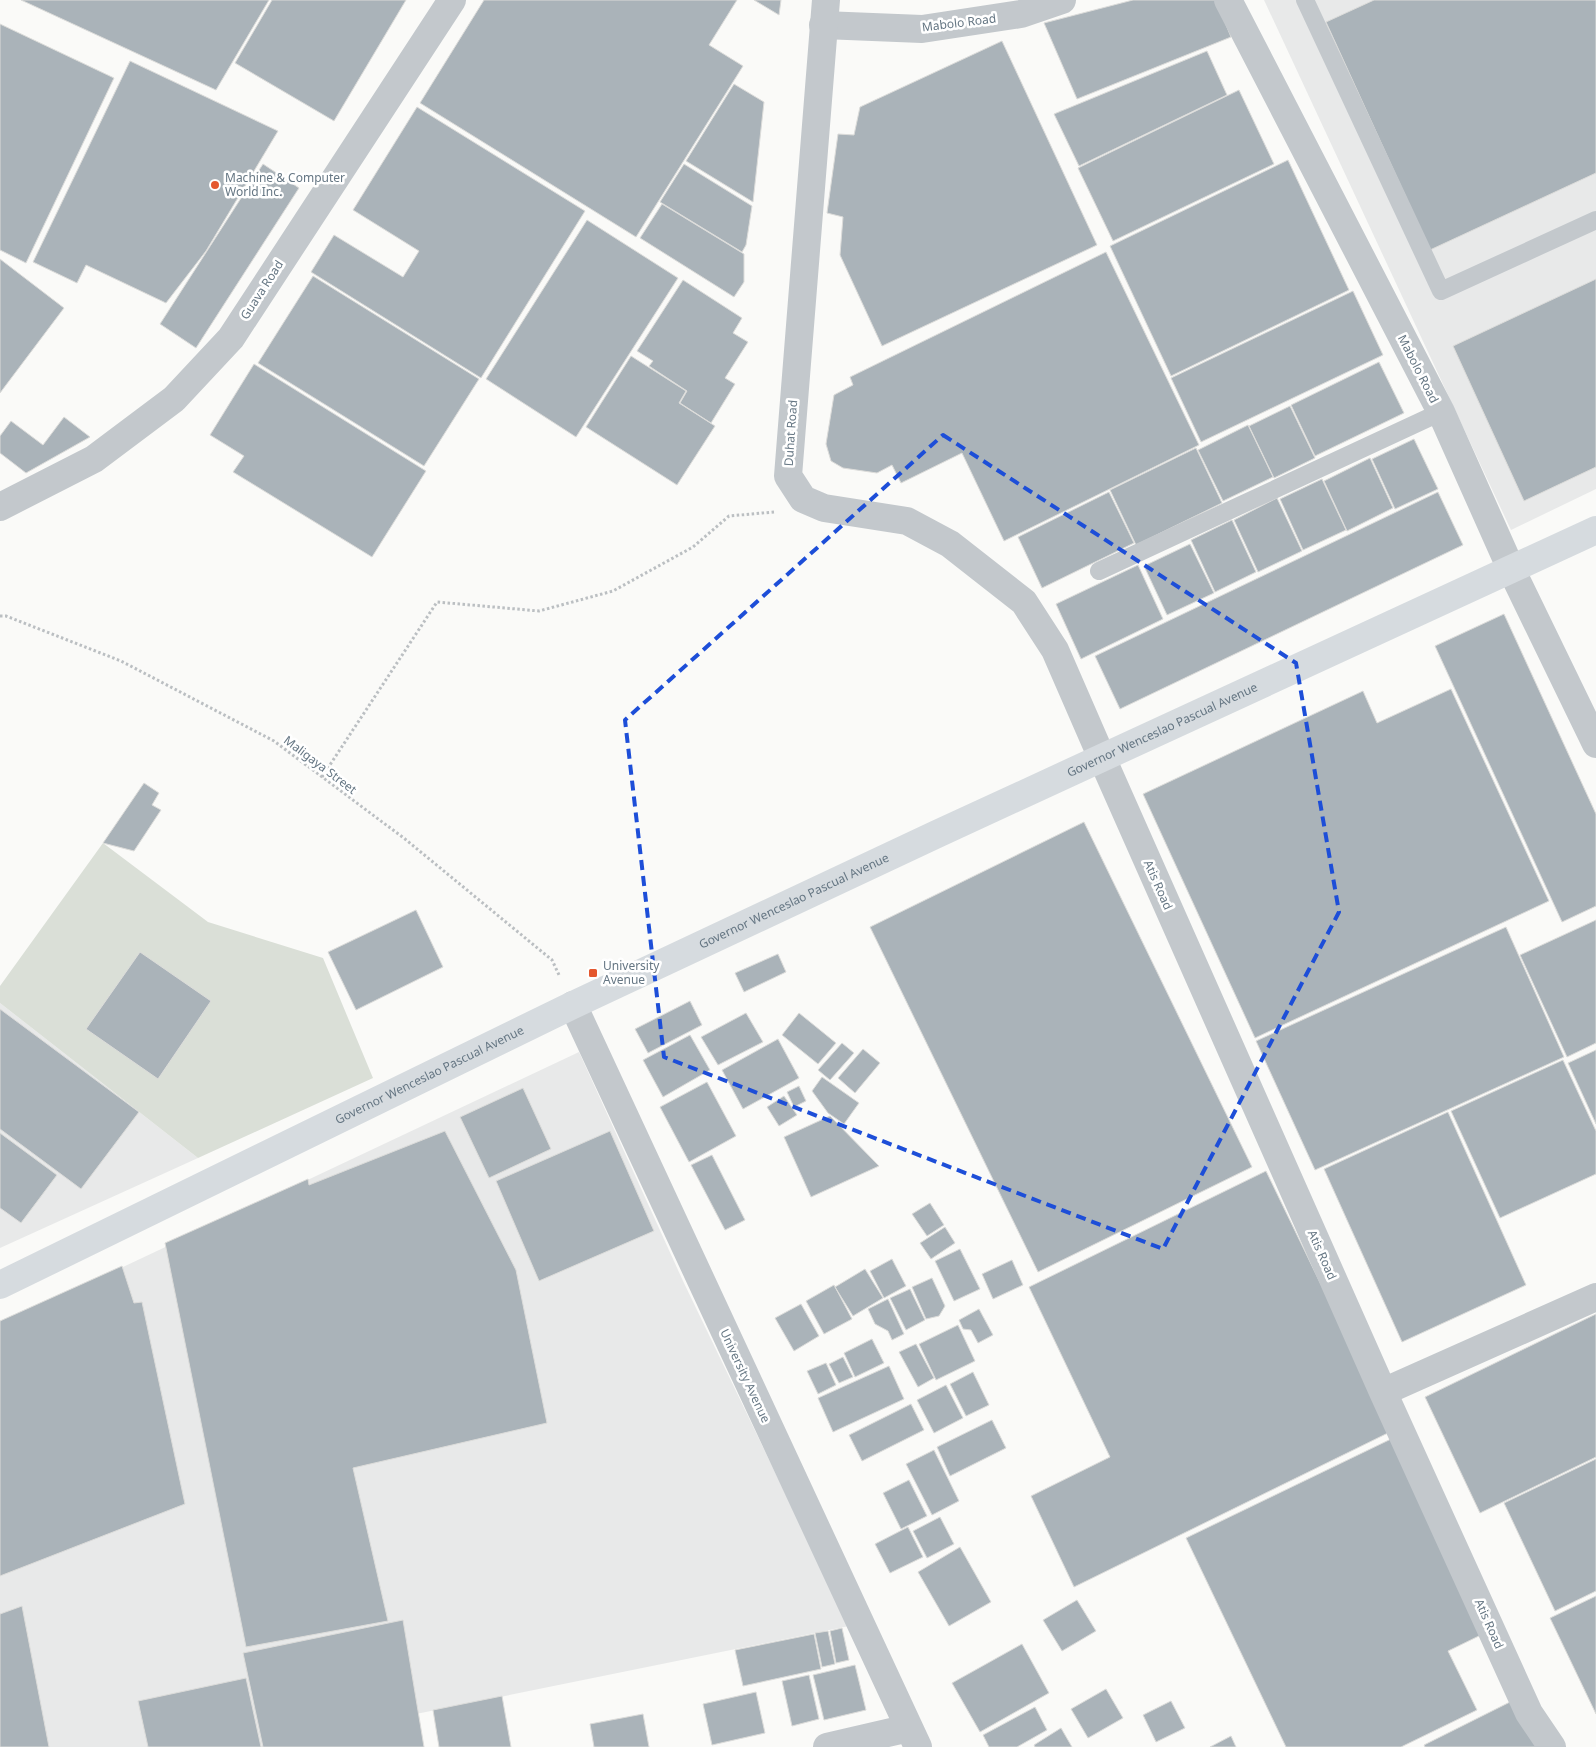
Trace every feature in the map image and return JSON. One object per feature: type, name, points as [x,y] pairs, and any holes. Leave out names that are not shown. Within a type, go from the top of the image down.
[{"type":"main road","name":"Governor Wenceslao Pascual Avenue","points":[[0,1285],[572,1005],[1596,530]]},
{"type":"street","name":"Guava Road","points":[[0,507],[94,459],[174,399],[231,338],[452,0]]},
{"type":"street","name":"Mabolo Road","points":[[824,12],[922,28],[1021,14],[1062,0]]},
{"type":"street","name":"Mabolo Road","points":[[1228,0],[1441,412],[1511,569],[1596,744]]},
{"type":"street","name":"Duhat Road","points":[[824,12],[788,476],[803,498],[824,508],[908,521],[950,544],[1024,602],[1054,650],[1102,758]]},
{"type":"street","name":"Atis Road","points":[[1102,758],[1383,1392],[1529,1714],[1552,1747]]},
{"type":"street","name":"University Avenue","points":[[572,1005],[913,1737]]},
{"type":"street","points":[[1383,1392],[1596,1297]]},
{"type":"street","points":[[827,1747],[913,1737]]},
{"type":"lane","points":[[1305,0],[1441,291],[1596,220]]},
{"type":"lane","points":[[1099,571],[1441,412]]},
{"type":"path","points":[[322,777],[437,602],[539,611],[613,591],[693,547],[730,516],[777,512]]},
{"type":"path","name":"Maligaya Street","points":[[0,616],[6,616],[121,661],[274,741],[405,839],[552,960],[572,1005]]},
{"type":"highlighted area","points":[[943,435],[1296,663],[1339,912],[1163,1249],[664,1057],[625,720]]},
{"type":"shaded area","points":[[1264,0],[1596,0],[1596,489],[1511,530]]},
{"type":"shaded area","points":[[103,843],[208,922],[323,958],[373,1078],[198,1158],[0,1003],[0,986]]},
{"type":"shaded area","points":[[0,1003],[198,1158],[0,1248]]},
{"type":"shaded area","points":[[579,1052],[683,1281],[849,1626],[416,1714],[424,1747],[0,1747],[0,1325]]},
{"type":"building","points":[[21,0],[269,0],[216,90]]},
{"type":"building","points":[[272,0],[406,0],[334,121],[235,63]]},
{"type":"building","points":[[484,0],[737,0],[709,45],[743,66],[636,237],[420,103]]},
{"type":"building","points":[[754,0],[781,0],[779,15]]},
{"type":"building","points":[[1133,0],[1216,0],[1231,37],[1077,99],[1044,23]]},
{"type":"building","points":[[1374,0],[1596,0],[1596,173],[1430,250],[1326,22]]},
{"type":"building","points":[[0,24],[114,78],[26,263],[0,250]]},
{"type":"building","points":[[1002,41],[1097,245],[882,346],[840,255],[843,217],[827,213],[838,134],[854,135],[860,107]]},
{"type":"building","points":[[1207,51],[1227,95],[1079,166],[1054,114]]},
{"type":"building","points":[[130,61],[278,131],[206,251],[166,303],[86,265],[77,283],[33,262]]},
{"type":"building","points":[[734,84],[764,102],[753,202],[686,161]]},
{"type":"building","points":[[1239,90],[1274,164],[1113,241],[1078,168]]},
{"type":"building","points":[[417,107],[585,211],[481,378],[311,272],[334,235],[403,277],[419,251],[353,210]]},
{"type":"building","points":[[1288,160],[1349,290],[1171,376],[1110,246]]},
{"type":"building","points":[[263,164],[299,188],[196,348],[160,324]]},
{"type":"building","points":[[684,164],[752,206],[746,245],[742,252],[660,202]]},
{"type":"building","points":[[662,204],[744,254],[744,282],[734,297],[640,238]]},
{"type":"building","points":[[587,220],[678,278],[576,437],[486,379]]},
{"type":"building","points":[[1106,252],[1199,445],[1004,541],[962,453],[901,483],[892,465],[877,473],[843,468],[831,461],[826,444],[834,395],[853,385],[850,377]]},
{"type":"building","points":[[0,259],[64,308],[0,393]]},
{"type":"building","points":[[313,276],[479,379],[424,466],[258,363]]},
{"type":"building","points":[[1596,279],[1596,467],[1524,501],[1453,346]]},
{"type":"building","points":[[683,280],[742,318],[733,333],[748,342],[725,378],[735,384],[711,423],[680,403],[687,391],[649,366],[653,361],[637,351]]},
{"type":"building","points":[[1353,291],[1383,355],[1201,442],[1171,378]]},
{"type":"building","points":[[631,356],[686,391],[679,403],[715,426],[677,485],[586,427]]},
{"type":"building","points":[[1379,362],[1404,413],[1315,456],[1291,405]]},
{"type":"building","points":[[254,364],[426,471],[372,557],[233,472],[244,456],[210,435]]},
{"type":"building","points":[[1290,406],[1315,458],[1274,478],[1249,426]]},
{"type":"building","points":[[64,417],[90,437],[26,473],[0,453],[0,436],[11,421],[43,445]]},
{"type":"building","points":[[1248,425],[1273,477],[1223,501],[1198,450]]},
{"type":"building","points":[[1414,439],[1438,489],[1395,509],[1372,459]]},
{"type":"building","points":[[1196,448],[1222,503],[1136,545],[1110,490]]},
{"type":"building","points":[[1370,458],[1393,508],[1347,531],[1324,481]]},
{"type":"building","points":[[1322,479],[1346,530],[1303,550],[1280,499]]},
{"type":"building","points":[[1109,492],[1134,543],[1042,588],[1018,537]]},
{"type":"building","points":[[1438,492],[1463,545],[1120,709],[1095,656]]},
{"type":"building","points":[[1277,498],[1302,551],[1258,572],[1234,520]]},
{"type":"building","points":[[1232,520],[1256,572],[1215,592],[1191,540]]},
{"type":"building","points":[[1190,544],[1214,593],[1167,615],[1144,566]]},
{"type":"building","points":[[1138,565],[1163,619],[1081,659],[1056,604]]},
{"type":"building","points":[[1504,614],[1596,814],[1596,906],[1562,922],[1435,646]]},
{"type":"building","points":[[1451,689],[1549,901],[1255,1038],[1143,794],[1363,691],[1377,723]]},
{"type":"building","points":[[144,783],[159,793],[152,805],[161,810],[134,851],[103,843]]},
{"type":"building","points":[[1084,822],[1252,1167],[1038,1272],[870,927]]},
{"type":"building","points":[[416,910],[443,967],[356,1010],[328,952]]},
{"type":"building","points":[[1596,920],[1596,1043],[1567,1057],[1520,955]]},
{"type":"building","points":[[1506,927],[1564,1057],[1315,1170],[1256,1041]]},
{"type":"building","points":[[140,952],[211,1001],[158,1079],[86,1029]]},
{"type":"building","points":[[778,954],[786,972],[744,992],[735,973]]},
{"type":"building","points":[[690,1001],[702,1025],[648,1053],[635,1029]]},
{"type":"building","points":[[0,1009],[139,1112],[81,1189],[0,1129]]},
{"type":"building","points":[[746,1013],[763,1042],[718,1065],[701,1037]]},
{"type":"building","points":[[799,1013],[836,1043],[818,1064],[782,1035]]},
{"type":"building","points":[[690,1035],[710,1070],[663,1097],[643,1060]]},
{"type":"building","points":[[778,1039],[799,1078],[743,1109],[722,1070]]},
{"type":"building","points":[[842,1043],[854,1053],[830,1080],[818,1070]]},
{"type":"building","points":[[863,1049],[880,1063],[855,1093],[838,1078]]},
{"type":"building","points":[[1596,1050],[1596,1124],[1568,1063]]},
{"type":"building","points":[[1563,1060],[1596,1131],[1596,1174],[1500,1218],[1451,1111]]},
{"type":"building","points":[[822,1077],[859,1103],[844,1124],[828,1113],[812,1091]]},
{"type":"building","points":[[707,1082],[736,1136],[689,1162],[660,1107]]},
{"type":"building","points":[[799,1086],[806,1101],[794,1107],[787,1092]]},
{"type":"building","points":[[523,1088],[551,1149],[489,1178],[460,1117]]},
{"type":"building","points":[[784,1096],[797,1115],[779,1126],[767,1107]]},
{"type":"building","points":[[1448,1112],[1526,1285],[1402,1342],[1324,1169]]},
{"type":"building","points":[[830,1116],[879,1166],[811,1197],[784,1137]]},
{"type":"building","points":[[445,1131],[516,1270],[547,1423],[353,1468],[388,1621],[246,1647],[165,1243],[308,1179],[309,1185]]},
{"type":"building","points":[[610,1131],[654,1231],[539,1281],[496,1181]]},
{"type":"building","points":[[0,1133],[57,1175],[21,1223],[0,1208]]},
{"type":"building","points":[[712,1155],[745,1220],[725,1230],[691,1165]]},
{"type":"building","points":[[1266,1171],[1392,1431],[1074,1587],[1031,1496],[1110,1457],[1029,1287]]},
{"type":"building","points":[[930,1203],[944,1225],[927,1236],[912,1214]]},
{"type":"building","points":[[945,1227],[955,1243],[931,1259],[920,1243]]},
{"type":"building","points":[[960,1249],[980,1289],[954,1301],[935,1261]]},
{"type":"building","points":[[892,1259],[906,1286],[884,1298],[870,1271]]},
{"type":"building","points":[[1012,1260],[1023,1285],[993,1299],[982,1274]]},
{"type":"building","points":[[122,1266],[134,1303],[142,1302],[185,1504],[0,1576],[0,1321]]},
{"type":"building","points":[[865,1269],[883,1298],[853,1316],[835,1287]]},
{"type":"building","points":[[932,1278],[945,1306],[939,1316],[926,1319],[912,1287]]},
{"type":"building","points":[[834,1285],[852,1319],[824,1334],[806,1301]]},
{"type":"building","points":[[910,1289],[925,1320],[906,1330],[890,1298]]},
{"type":"building","points":[[888,1299],[904,1334],[892,1340],[888,1331],[875,1324],[868,1309]]},
{"type":"building","points":[[801,1304],[819,1336],[794,1351],[775,1318]]},
{"type":"building","points":[[979,1309],[993,1335],[978,1343],[971,1330],[963,1329],[959,1320]]},
{"type":"building","points":[[1596,1314],[1596,1457],[1480,1513],[1425,1397]]},
{"type":"building","points":[[958,1325],[975,1361],[936,1380],[919,1344]]},
{"type":"building","points":[[872,1339],[884,1363],[855,1377],[844,1353]]},
{"type":"building","points":[[916,1344],[934,1378],[918,1387],[899,1352]]},
{"type":"building","points":[[843,1357],[853,1377],[839,1383],[829,1364]]},
{"type":"building","points":[[826,1363],[836,1385],[818,1394],[807,1371]]},
{"type":"building","points":[[889,1366],[904,1399],[833,1432],[818,1398]]},
{"type":"building","points":[[973,1372],[989,1405],[966,1416],[950,1384]]},
{"type":"building","points":[[946,1385],[963,1418],[934,1433],[917,1400]]},
{"type":"building","points":[[911,1404],[924,1430],[862,1461],[849,1435]]},
{"type":"building","points":[[992,1420],[1006,1448],[950,1476],[937,1447]]},
{"type":"building","points":[[1391,1439],[1485,1633],[1448,1651],[1477,1710],[1401,1747],[1286,1747],[1186,1538]]},
{"type":"building","points":[[934,1450],[959,1501],[932,1515],[906,1464]]},
{"type":"building","points":[[1596,1459],[1596,1591],[1555,1611],[1504,1503]]},
{"type":"building","points":[[909,1480],[927,1516],[901,1529],[883,1493]]},
{"type":"building","points":[[940,1517],[954,1544],[927,1558],[913,1531]]},
{"type":"building","points":[[908,1527],[923,1557],[890,1573],[875,1544]]},
{"type":"building","points":[[960,1547],[991,1602],[949,1626],[918,1572]]},
{"type":"building","points":[[1596,1596],[1596,1714],[1550,1618]]},
{"type":"building","points":[[1077,1600],[1096,1631],[1062,1651],[1043,1620]]},
{"type":"building","points":[[22,1606],[49,1747],[0,1747],[0,1614]]},
{"type":"building","points":[[403,1620],[424,1747],[263,1747],[243,1653]]},
{"type":"building","points":[[842,1628],[849,1660],[836,1663],[830,1631]]},
{"type":"building","points":[[828,1631],[835,1664],[822,1667],[815,1633]]},
{"type":"building","points":[[814,1634],[821,1669],[743,1686],[735,1650]]},
{"type":"building","points":[[1022,1644],[1049,1693],[980,1732],[952,1683]]},
{"type":"building","points":[[855,1665],[866,1710],[824,1720],[813,1675]]},
{"type":"building","points":[[809,1675],[819,1719],[792,1726],[782,1681]]},
{"type":"building","points":[[246,1678],[261,1747],[148,1747],[138,1701]]},
{"type":"building","points":[[1106,1689],[1123,1718],[1088,1738],[1071,1709]]},
{"type":"building","points":[[756,1692],[765,1733],[712,1745],[703,1704]]},
{"type":"building","points":[[502,1696],[511,1747],[439,1747],[433,1710]]},
{"type":"building","points":[[1514,1700],[1538,1747],[1425,1747],[1424,1745]]},
{"type":"building","points":[[1171,1701],[1185,1728],[1156,1742],[1143,1715]]},
{"type":"building","points":[[1035,1707],[1047,1730],[1017,1747],[989,1747],[983,1735]]},
{"type":"building","points":[[643,1714],[649,1747],[594,1747],[590,1724]]},
{"type":"building","points":[[1061,1728],[1072,1747],[1035,1747],[1034,1745]]},
{"type":"building","points":[[1231,1736],[1236,1747],[1210,1747]]},
{"type":"place","name":"Machine & Computer World Inc.","points":[[215,185]]},
{"type":"place","name":"University Avenue","points":[[593,973]]}]
